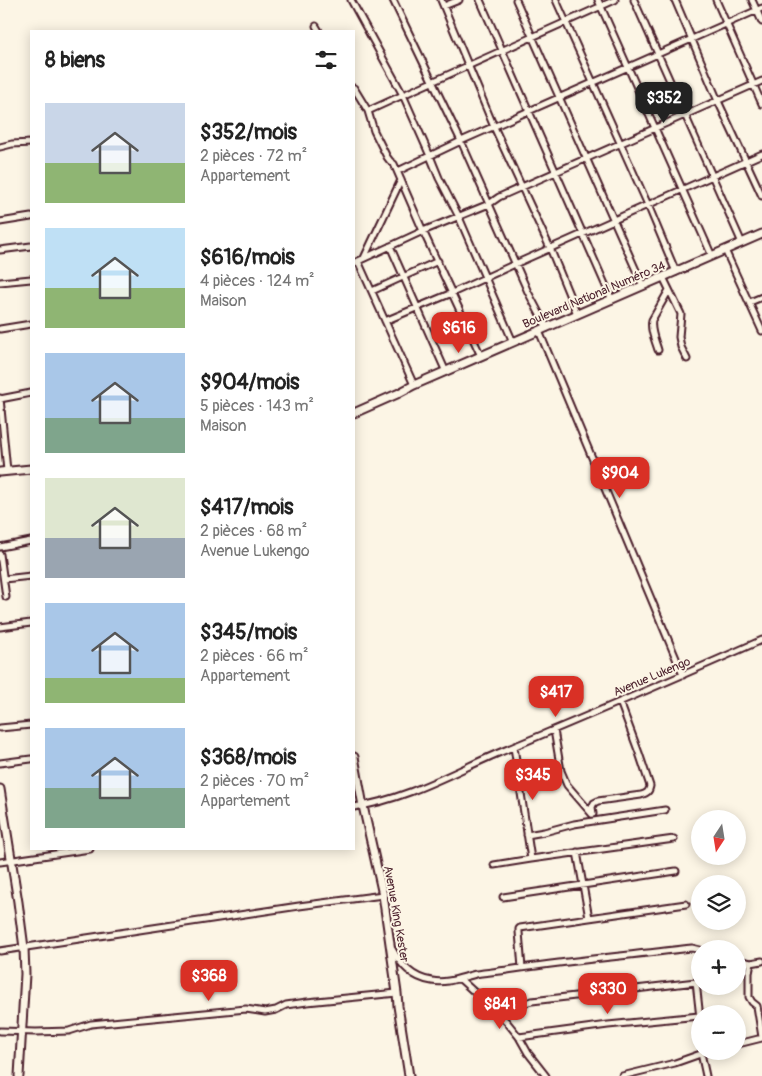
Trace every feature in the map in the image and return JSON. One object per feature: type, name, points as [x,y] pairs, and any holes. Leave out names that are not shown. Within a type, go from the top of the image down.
[{"type":"street","points":[[351,0],[403,95],[513,342]]},
{"type":"street","points":[[393,0],[461,141],[515,264],[546,328]]},
{"type":"street","points":[[441,0],[494,127],[550,248],[577,314]]},
{"type":"street","points":[[444,6],[459,0]]},
{"type":"street","points":[[480,0],[612,300]]},
{"type":"street","points":[[516,0],[643,286]]},
{"type":"street","points":[[556,0],[676,272]]},
{"type":"street","points":[[598,0],[712,256]]},
{"type":"street","points":[[368,111],[615,0]]},
{"type":"street","points":[[634,0],[742,243]]},
{"type":"street","points":[[675,0],[718,101],[762,196]]},
{"type":"street","points":[[716,0],[762,104]]},
{"type":"street","points":[[752,0],[759,9],[762,22]]},
{"type":"street","points":[[398,171],[461,141],[759,9]]},
{"type":"street","points":[[316,26],[318,30]]},
{"type":"street","points":[[414,385],[372,291],[356,262],[762,81]]},
{"type":"street","points":[[355,90],[368,111],[374,131],[387,157],[398,171],[400,180],[481,356]]},
{"type":"street","points":[[0,147],[30,143]]},
{"type":"street","points":[[385,321],[452,293],[762,154]]},
{"type":"street","points":[[364,258],[400,180]]},
{"type":"street","points":[[0,222],[30,217]]},
{"type":"street","name":"Boulevard National Numéro 34","points":[[355,413],[414,385],[762,234]]},
{"type":"street","points":[[0,250],[30,246]]},
{"type":"street","points":[[390,246],[446,372]]},
{"type":"street","points":[[725,250],[762,331]]},
{"type":"street","points":[[372,291],[438,261]]},
{"type":"street","points":[[663,277],[680,314],[679,337],[681,347],[687,359]]},
{"type":"street","points":[[0,282],[30,279]]},
{"type":"street","points":[[658,350],[652,334],[652,320],[669,290]]},
{"type":"street","points":[[750,302],[762,297]]},
{"type":"street","points":[[0,329],[30,324]]},
{"type":"street","points":[[539,331],[683,675]]},
{"type":"street","points":[[30,393],[0,399],[4,472],[30,470]]},
{"type":"street","points":[[0,547],[30,541]]},
{"type":"street","points":[[0,554],[6,597]]},
{"type":"street","points":[[4,580],[30,576]]},
{"type":"street","points":[[0,627],[30,623]]},
{"type":"street","name":"Avenue Lukengo","points":[[355,807],[394,798],[413,791],[762,640]]},
{"type":"street","points":[[593,814],[592,807],[598,801],[641,795],[647,793],[650,786],[620,702]]},
{"type":"street","points":[[0,728],[30,725]]},
{"type":"street","points":[[554,730],[561,771],[567,785],[597,820]]},
{"type":"street","points":[[514,747],[531,859]]},
{"type":"street","points":[[0,763],[30,758]]},
{"type":"street","name":"Avenue King Kester","points":[[355,763],[362,806],[383,895],[398,1006],[410,1076]]},
{"type":"street","points":[[0,789],[24,948],[25,974],[19,1076]]},
{"type":"street","points":[[527,834],[597,820],[665,810]]},
{"type":"street","points":[[494,865],[674,839]]},
{"type":"street","points":[[0,862],[83,850]]},
{"type":"street","points":[[577,852],[589,918]]},
{"type":"street","points":[[503,896],[676,871]]},
{"type":"street","points":[[0,951],[383,895]]},
{"type":"street","points":[[522,968],[520,928],[686,904]]},
{"type":"street","points":[[390,947],[399,962],[410,972],[429,981],[438,982],[522,968],[691,948]]},
{"type":"street","points":[[746,962],[762,961]]},
{"type":"street","points":[[746,1042],[762,1038],[759,1005],[752,1002],[749,997],[751,963]]},
{"type":"street","points":[[460,979],[495,1013],[506,1021],[546,1076]]},
{"type":"street","points":[[495,1013],[532,1001],[696,982],[699,1005]]},
{"type":"street","points":[[0,1031],[69,1031],[91,1024],[246,1009],[265,1012],[276,1010],[286,1005],[397,993]]},
{"type":"street","points":[[519,1037],[608,1025],[691,1018]]},
{"type":"street","points":[[622,1076],[675,1063],[691,1057]]},
{"type":"street","points":[[703,1060],[706,1076]]}]
